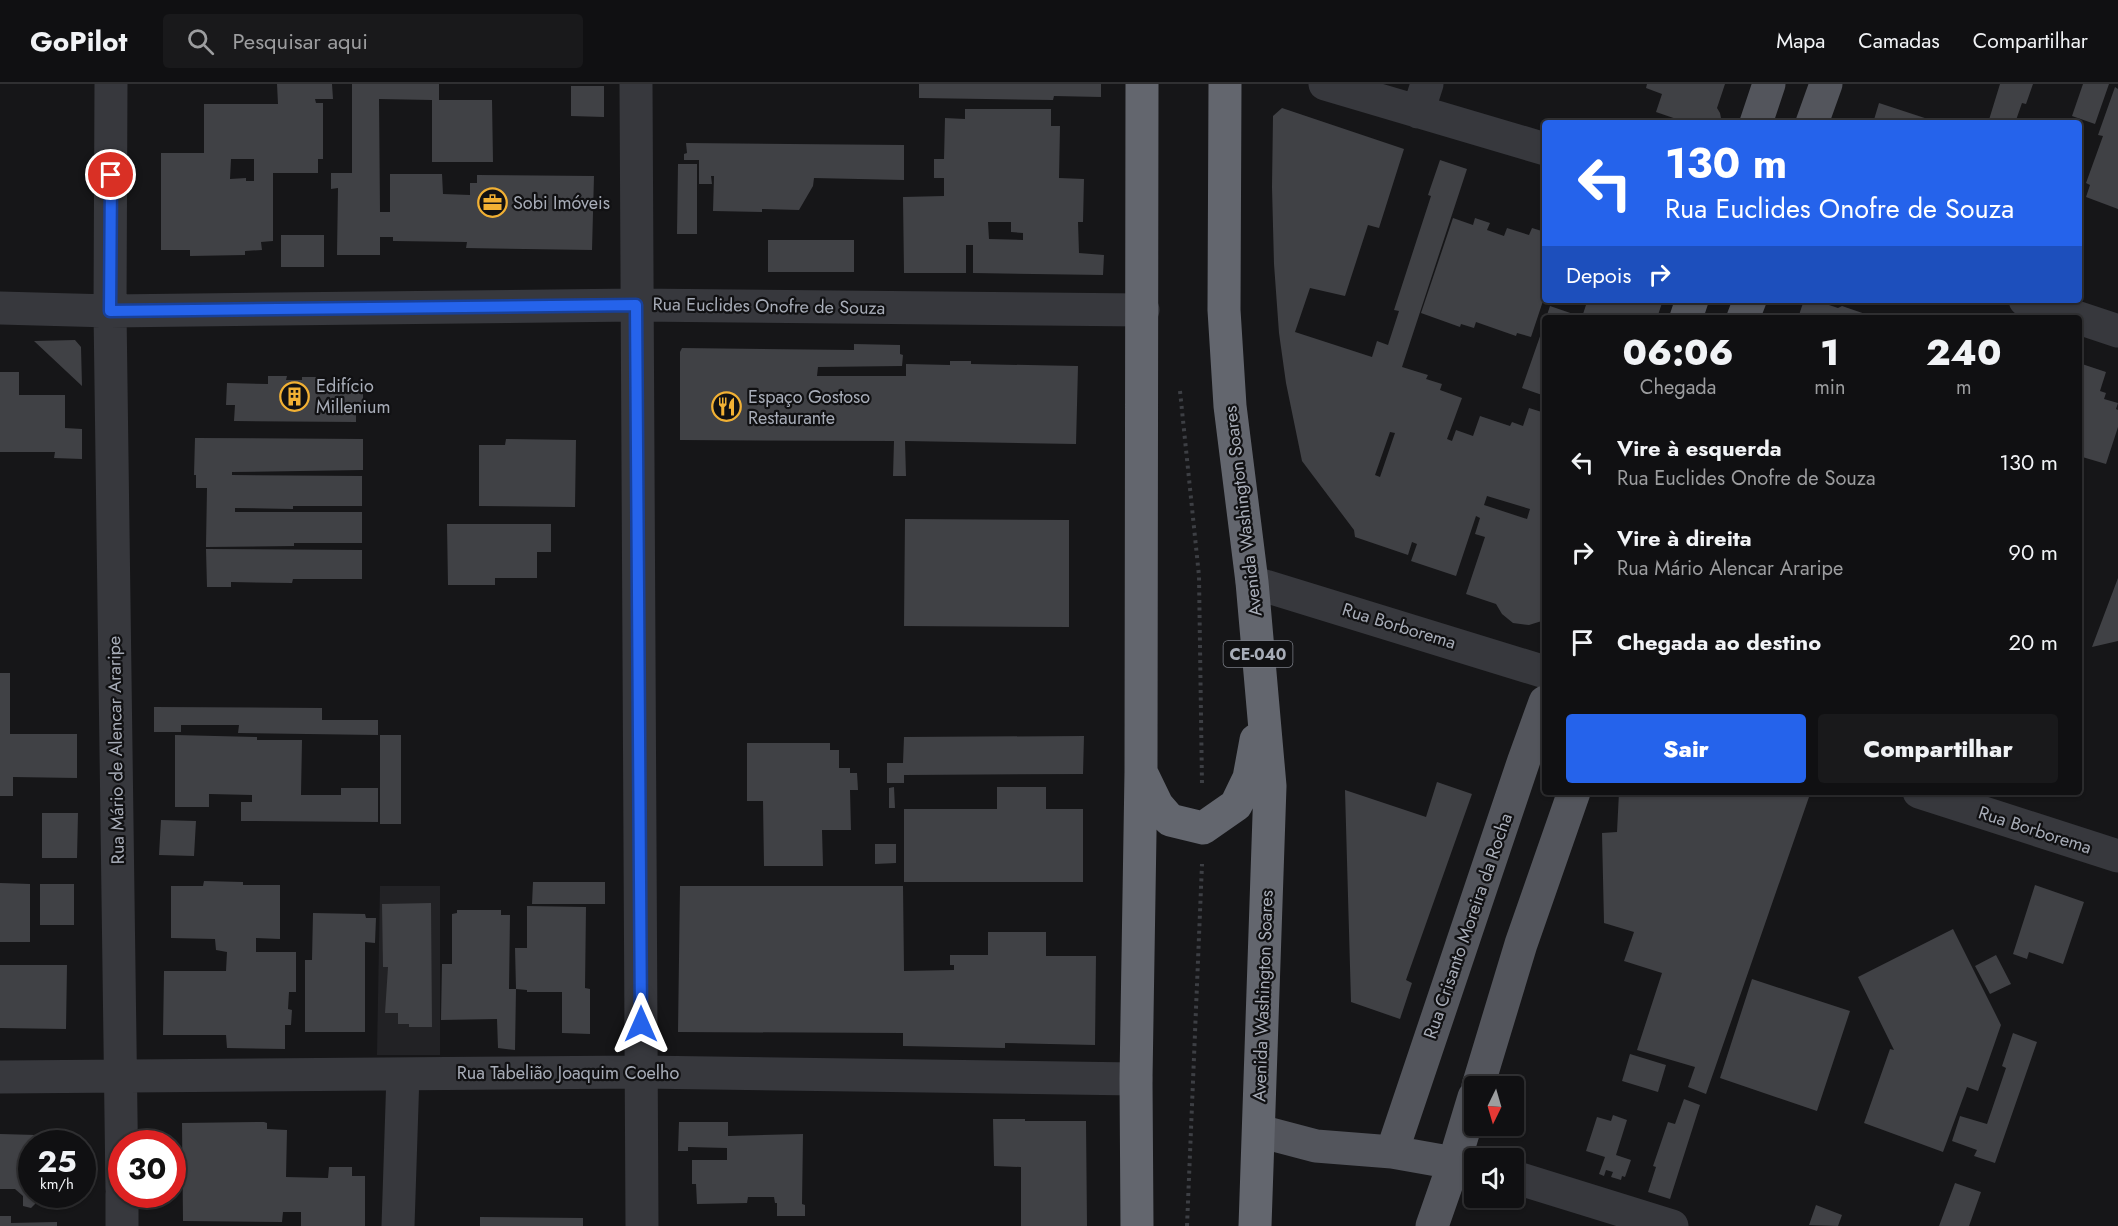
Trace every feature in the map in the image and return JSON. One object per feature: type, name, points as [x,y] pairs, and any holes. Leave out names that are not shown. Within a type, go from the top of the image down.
[{"type":"highway","points":[[1137,1226],[1141,772],[1142,84]]},
{"type":"highway","name":"Avenida Washington Soares","points":[[1225,84],[1224,310],[1230,406],[1252,582],[1270,786],[1255,1226]]},
{"type":"highway","points":[[1141,772],[1157,805],[1170,819],[1203,828],[1236,805],[1250,778],[1263,701]]},
{"type":"main road","points":[[1757,120],[1769,84]]},
{"type":"main road","points":[[1813,120],[1826,84]]},
{"type":"main road","name":"Rua Crisanto Moreira da Rocha","points":[[1392,1152],[1542,710]]},
{"type":"main road","points":[[1481,1076],[1521,944],[1573,795]]},
{"type":"main road","points":[[1259,1131],[1316,1146],[1392,1152],[1464,1166],[1432,1226]]},
{"type":"street","name":"Rua Mário de Alencar Araripe","points":[[111,84],[110,311],[121,1130]]},
{"type":"street","points":[[636,84],[642,1226]]},
{"type":"street","points":[[1325,84],[1422,98],[1542,148]]},
{"type":"street","points":[[2034,303],[2070,315]]},
{"type":"street","name":"Rua Euclides Onofre de Souza","points":[[0,308],[110,311],[636,305],[1143,310]]},
{"type":"street","points":[[2082,319],[2118,331]]},
{"type":"street","name":"Rua Borborema","points":[[1252,582],[1542,671]]},
{"type":"street","name":"Rua Borborema","points":[[1928,795],[2118,856]]},
{"type":"street","name":"Rua Tabelião Joaquim Coelho","points":[[0,1077],[641,1072],[1137,1078]]},
{"type":"street","points":[[398,1226],[403,1074]]},
{"type":"street","points":[[1524,1180],[1672,1226]]},
{"type":"street","points":[[122,1208],[122,1226]]},
{"type":"path","points":[[1180,387],[1199,576],[1203,828],[1187,1226]]},
{"type":"shaded area","points":[[380,886],[440,886],[440,1055],[377,1055]]},
{"type":"building","points":[[277,84],[332,84],[333,99],[315,99],[316,103],[323,103],[323,159],[318,159],[318,173],[273,173],[273,241],[261,242],[262,250],[245,251],[245,255],[190,256],[190,250],[161,250],[161,153],[204,153],[204,104],[278,104]],"holes":[[[231,159],[254,159],[254,181],[246,181],[246,178],[230,179]]]},
{"type":"building","points":[[352,84],[439,84],[439,100],[492,100],[493,162],[432,162],[432,100],[379,99],[380,212],[390,212],[390,174],[442,174],[443,194],[470,195],[470,183],[477,183],[477,175],[594,176],[592,250],[466,248],[467,242],[393,241],[393,237],[380,237],[380,255],[337,255],[338,188],[331,189],[331,173],[352,173]]},
{"type":"building","points":[[919,84],[1101,84],[1101,97],[1054,96],[1053,100],[919,98]]},
{"type":"building","points":[[1647,84],[1725,84],[1717,108],[1721,120],[1679,120],[1656,112],[1662,94],[1646,88]]},
{"type":"building","points":[[2000,84],[2033,84],[2026,104],[2022,103],[2016,120],[1989,120]]},
{"type":"building","points":[[2083,84],[2109,84],[2095,124],[2072,116]]},
{"type":"building","points":[[571,86],[604,86],[604,117],[571,116]]},
{"type":"building","points":[[2115,87],[2118,89],[2118,209],[2086,197],[2090,185],[2086,183],[2103,136],[2098,135]]},
{"type":"building","points":[[1879,103],[1931,120],[1874,120]]},
{"type":"building","points":[[1282,108],[1404,149],[1379,228],[1368,225],[1345,296],[1310,288],[1295,332],[1372,357],[1377,341],[1388,345],[1399,311],[1394,310],[1431,196],[1428,195],[1440,160],[1467,169],[1402,367],[1428,375],[1426,379],[1442,384],[1440,390],[1462,398],[1447,439],[1452,441],[1456,430],[1473,436],[1480,416],[1510,426],[1512,422],[1523,426],[1529,408],[1542,412],[1542,621],[1529,625],[1513,623],[1502,614],[1496,604],[1466,594],[1485,537],[1475,534],[1480,518],[1476,516],[1456,576],[1411,561],[1417,544],[1412,542],[1408,555],[1355,537],[1354,530],[1302,461],[1286,383],[1279,333],[1272,187],[1273,116]],"holes":[[[1390,432],[1395,433],[1380,477],[1375,475]],[[1487,496],[1530,509],[1527,519],[1484,505]]]},
{"type":"building","points":[[965,109],[1051,109],[1051,126],[1060,126],[1059,178],[1084,179],[1083,222],[1078,222],[1079,253],[1104,255],[1103,275],[973,273],[973,245],[966,245],[966,273],[904,273],[903,197],[944,196],[944,178],[934,178],[934,159],[944,159],[945,118],[965,119]],"holes":[[[988,222],[1011,222],[1011,232],[1023,233],[1023,240],[989,239]]]},
{"type":"building","points":[[686,143],[904,145],[904,180],[814,178],[813,186],[799,210],[713,211],[714,176],[711,176],[712,184],[699,184],[699,160],[684,160],[684,154],[687,153]]},
{"type":"building","points":[[678,164],[697,164],[697,234],[677,234]]},
{"type":"building","points":[[1453,218],[1473,225],[1475,218],[1490,223],[1487,230],[1504,236],[1507,228],[1529,235],[1532,228],[1542,231],[1542,303],[1531,337],[1517,333],[1516,336],[1476,322],[1474,328],[1461,324],[1460,327],[1421,313]]},
{"type":"building","points":[[281,235],[324,235],[324,267],[281,267]]},
{"type":"building","points":[[768,240],[854,240],[854,272],[768,272]]},
{"type":"building","points":[[1587,303],[1662,303],[1658,315],[1583,315]]},
{"type":"building","points":[[1803,303],[1823,303],[1838,308],[1842,306],[1868,315],[1799,315]]},
{"type":"building","points":[[1550,306],[1576,315],[1547,315]]},
{"type":"building","points":[[1542,331],[1542,395],[1522,388]]},
{"type":"building","points":[[75,340],[81,347],[82,386],[34,341]]},
{"type":"building","points":[[854,344],[900,345],[900,354],[903,355],[902,366],[818,367],[817,376],[906,376],[906,364],[950,365],[950,361],[971,361],[971,364],[1078,366],[1076,444],[905,441],[906,476],[893,476],[894,441],[680,440],[680,352],[682,348],[854,350]]},
{"type":"building","points":[[2082,364],[2106,372],[2100,391],[2106,393],[2104,399],[2118,403],[2116,409],[2118,410],[2118,427],[2106,464],[2082,457]]},
{"type":"building","points":[[0,372],[19,372],[19,395],[65,395],[65,428],[82,429],[82,459],[54,458],[55,452],[0,452]]},
{"type":"building","name":"Edifício Millenium","points":[[268,376],[287,376],[286,380],[321,377],[320,386],[363,386],[363,407],[356,407],[356,422],[234,421],[235,405],[226,405],[227,383],[268,384]]},
{"type":"building","points":[[195,438],[363,439],[363,470],[232,472],[232,475],[362,476],[362,506],[293,506],[293,509],[235,508],[235,512],[362,512],[362,543],[206,547],[207,488],[196,488]]},
{"type":"building","points":[[506,439],[576,440],[575,507],[479,506],[479,445],[505,445]]},
{"type":"building","points":[[905,519],[1069,520],[1069,627],[904,626]]},
{"type":"building","points":[[447,524],[551,524],[551,552],[537,552],[537,578],[495,578],[495,585],[448,585]]},
{"type":"building","points":[[206,549],[362,550],[362,579],[293,579],[292,583],[231,582],[231,587],[207,587]]},
{"type":"building","points":[[2118,578],[2118,641],[2092,647]]},
{"type":"building","points":[[0,673],[10,673],[10,734],[77,734],[77,778],[13,777],[13,796],[0,796]]},
{"type":"building","points":[[154,707],[322,708],[322,720],[378,720],[378,735],[238,733],[239,725],[181,725],[181,732],[154,732]]},
{"type":"building","points":[[175,735],[302,740],[301,795],[341,795],[341,788],[378,788],[378,822],[241,821],[241,802],[252,802],[252,795],[209,794],[209,807],[175,807]]},
{"type":"building","points":[[380,735],[401,735],[401,824],[380,824]]},
{"type":"building","points":[[1084,736],[1083,774],[904,775],[904,783],[887,783],[887,763],[903,763],[904,737]]},
{"type":"building","points":[[747,743],[830,743],[830,750],[839,750],[839,768],[850,768],[850,773],[857,773],[858,790],[850,790],[851,830],[822,830],[823,866],[764,866],[763,801],[747,801]]},
{"type":"building","points":[[1437,782],[1472,794],[1406,980],[1412,983],[1400,1019],[1351,1002],[1345,790],[1426,817]]},
{"type":"building","points":[[894,787],[895,808],[889,808],[889,788]]},
{"type":"building","points":[[997,787],[1046,787],[1046,809],[1083,809],[1083,882],[904,882],[904,809],[997,809]]},
{"type":"building","points":[[1619,795],[1803,795],[1809,797],[1706,1094],[1688,1087],[1695,1067],[1637,1050],[1662,973],[1624,961],[1634,932],[1604,923],[1602,833],[1617,832]]},
{"type":"building","points":[[42,813],[78,813],[77,858],[42,858]]},
{"type":"building","points":[[161,820],[196,821],[194,856],[159,855]]},
{"type":"building","points":[[875,844],[896,844],[896,863],[875,864]]},
{"type":"building","points":[[204,881],[243,882],[243,885],[280,885],[280,939],[256,938],[256,952],[296,952],[296,992],[289,992],[288,1009],[292,1010],[291,1025],[285,1025],[285,1049],[227,1048],[226,1035],[163,1035],[164,971],[226,971],[227,952],[216,950],[215,939],[171,938],[171,886],[203,886]]},
{"type":"building","points":[[533,882],[605,882],[605,904],[532,904]]},
{"type":"building","points":[[0,883],[30,884],[30,942],[0,942]]},
{"type":"building","points":[[40,884],[74,884],[74,925],[40,925]]},
{"type":"building","points":[[2035,885],[2084,902],[2063,964],[2029,952],[2027,959],[2013,954]]},
{"type":"building","points":[[680,886],[903,886],[904,971],[954,970],[954,965],[950,965],[950,955],[988,955],[988,932],[1046,932],[1046,956],[1096,956],[1095,1045],[1005,1043],[1005,1048],[903,1046],[903,1033],[678,1032]]},
{"type":"building","points":[[431,903],[432,1027],[409,1027],[409,1024],[398,1024],[398,1013],[385,1013],[388,967],[383,967],[382,904]]},
{"type":"building","points":[[527,906],[586,907],[585,988],[590,989],[590,1034],[562,1033],[562,992],[527,992],[527,990],[516,989],[515,948],[527,948]]},
{"type":"building","points":[[457,910],[501,910],[501,915],[510,915],[509,989],[516,989],[515,1050],[498,1048],[497,1019],[441,1020],[442,964],[452,964],[452,914],[457,913]]},
{"type":"building","points":[[313,913],[365,914],[366,918],[376,918],[375,943],[365,942],[365,1032],[305,1032],[305,960],[312,960]]},
{"type":"building","points":[[1953,929],[2001,1025],[1978,1091],[1967,1087],[1943,1152],[1864,1123],[1890,1049],[1894,1050],[1858,977]]},
{"type":"building","points":[[1996,955],[2011,984],[1990,994],[1975,966]]},
{"type":"building","points":[[0,965],[67,965],[66,1029],[0,1028]]},
{"type":"building","points":[[1752,979],[1850,1011],[1817,1111],[1720,1078]]},
{"type":"building","points":[[2013,1033],[2037,1042],[1995,1163],[1974,1156],[1977,1150],[1952,1141],[1960,1116],[1987,1124],[2006,1068],[2002,1066]]},
{"type":"building","points":[[1630,1054],[1666,1065],[1658,1092],[1622,1081]]},
{"type":"building","points":[[1684,1099],[1700,1105],[1670,1199],[1648,1192],[1656,1167],[1653,1166],[1668,1122],[1675,1124]]},
{"type":"building","points":[[1613,1115],[1627,1120],[1616,1155],[1631,1160],[1625,1177],[1622,1176],[1621,1180],[1611,1177],[1613,1172],[1606,1170],[1604,1176],[1599,1174],[1605,1157],[1586,1151],[1597,1117],[1611,1121]]},
{"type":"building","points":[[993,1119],[1086,1121],[1087,1226],[1021,1226],[1021,1167],[994,1166]]},
{"type":"building","points":[[264,1122],[267,1123],[267,1129],[287,1130],[286,1177],[328,1178],[329,1167],[352,1167],[352,1176],[365,1176],[365,1226],[301,1226],[301,1212],[283,1212],[282,1222],[183,1221],[183,1208],[186,1208],[186,1130],[182,1130],[182,1123]]},
{"type":"building","points":[[679,1122],[728,1122],[728,1136],[803,1134],[802,1204],[805,1205],[805,1216],[777,1216],[777,1203],[774,1197],[748,1197],[747,1203],[697,1204],[696,1184],[692,1184],[692,1160],[727,1160],[727,1148],[688,1147],[688,1151],[678,1151]]},
{"type":"building","points":[[0,1134],[18,1134],[18,1192],[15,1189],[0,1189]]},
{"type":"building","points":[[1955,1183],[1981,1192],[1969,1226],[1939,1226]]},
{"type":"building","points":[[1816,1205],[1842,1215],[1838,1226],[1809,1225]]},
{"type":"building","points":[[0,1216],[11,1216],[11,1223],[57,1222],[57,1226],[0,1226]]},
{"type":"building","points":[[480,1217],[583,1218],[583,1226],[480,1226]]},
{"type":"place","name":"Sobi Imóveis","points":[[492,203]]},
{"type":"place","name":"Edifício Millenium","points":[[295,396]]},
{"type":"place","name":"Espaço Gostoso Restaurante","points":[[727,407]]},
{"type":"route","points":[[111,175],[110,311],[636,305],[641,1024]]}]
